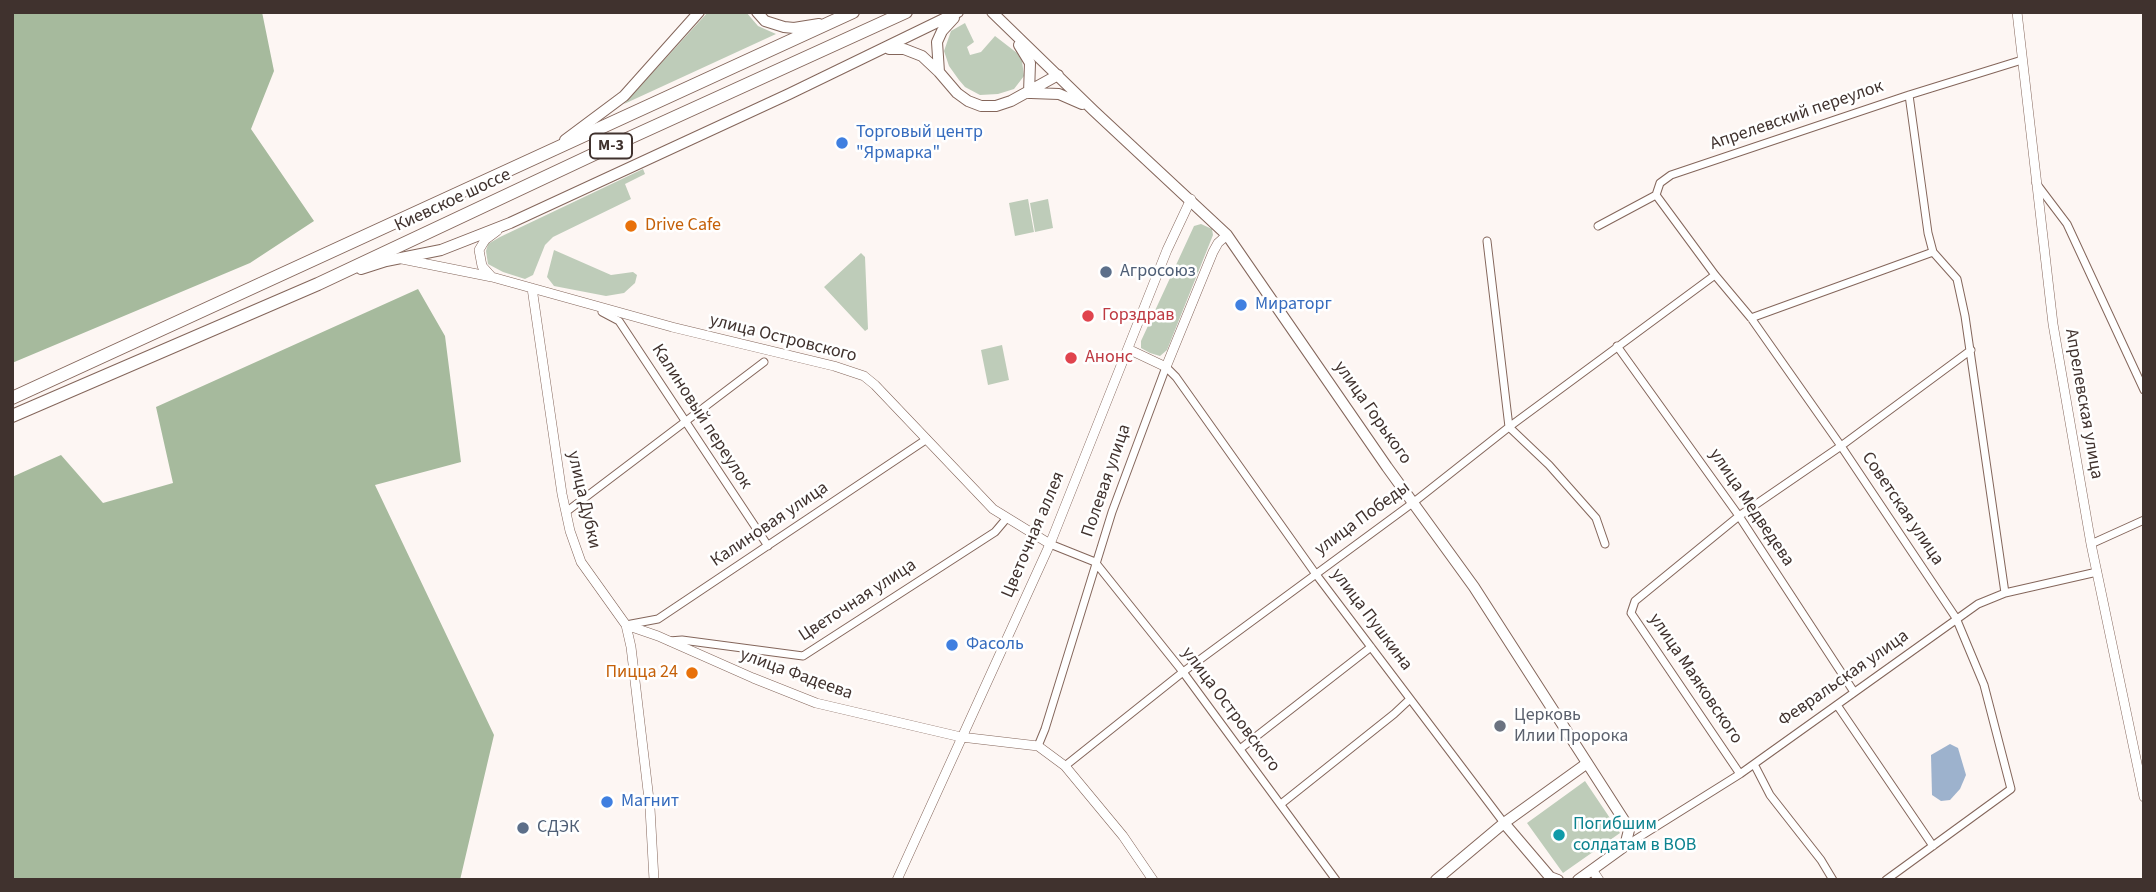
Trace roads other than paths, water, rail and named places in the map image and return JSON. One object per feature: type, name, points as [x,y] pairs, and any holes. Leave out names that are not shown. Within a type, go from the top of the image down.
[{"type":"highway","name":"Киевское шоссе","points":[[12,416],[318,284],[906,12]]},
{"type":"highway","name":"Киевское шоссе","points":[[12,398],[848,15]]},
{"type":"main road","points":[[551,151],[621,99],[698,12]]},
{"type":"main road","points":[[757,12],[765,21],[794,28],[848,15]]},
{"type":"main road","points":[[318,284],[377,263],[441,250],[510,223],[959,12]]},
{"type":"main road","points":[[939,72],[937,42],[945,27],[959,12]]},
{"type":"main road","points":[[996,16],[1030,63],[1029,93]]},
{"type":"main road","points":[[996,16],[1094,111]]},
{"type":"main road","points":[[883,50],[913,51],[939,72],[957,93],[976,105],[1002,104],[1029,93],[1058,75]]},
{"type":"main road","points":[[1029,93],[1050,92],[1065,95],[1094,111]]},
{"type":"main road","name":"улица Горького","points":[[1094,111],[1227,235],[1387,467],[1474,587],[1627,825],[1629,830],[1625,846]]},
{"type":"main road","points":[[1436,880],[1504,823],[1586,764]]},
{"type":"main road","points":[[1504,823],[1550,877],[1558,880]]},
{"type":"main road","points":[[1578,880],[1596,875],[1625,846]]},
{"type":"street","name":"Апрелевская улица","points":[[2017,12],[2053,324],[2091,544],[2144,797]]},
{"type":"street","name":"Апрелевский переулок","points":[[1598,226],[1656,195],[1660,183],[1671,175],[2022,60]]},
{"type":"street","points":[[1909,95],[1928,233],[1933,252],[1957,279],[1971,351],[2005,593]]},
{"type":"street","points":[[2036,183],[2067,224],[2144,390]]},
{"type":"street","name":"Советская улица","points":[[1656,195],[1715,275],[1751,318],[1956,618],[1984,685],[2011,789],[1933,846]]},
{"type":"street","name":"Цветочная аллея","points":[[897,880],[1050,544],[1167,250],[1191,199]]},
{"type":"street","points":[[492,277],[482,266],[479,250],[485,240],[510,223]]},
{"type":"street","name":"Полевая улица","points":[[1038,746],[1095,562],[1166,366],[1213,252],[1227,235]]},
{"type":"street","points":[[1487,241],[1509,427],[1549,465],[1596,519],[1605,544]]},
{"type":"street","points":[[1751,318],[1933,252]]},
{"type":"street","points":[[402,259],[532,288]]},
{"type":"street","name":"улица Победы","points":[[1065,766],[1183,672],[1715,275]]},
{"type":"street","name":"улица Островского","points":[[532,288],[864,376],[875,384],[977,494],[1006,519],[1050,544]]},
{"type":"street","name":"улица Дубки","points":[[532,288],[566,512],[581,562],[626,625],[631,647],[644,756],[654,880]]},
{"type":"street","name":"Калиновый переулок","points":[[602,312],[619,321],[768,546]]},
{"type":"street","name":"улица Медведева","points":[[1617,346],[1739,516],[1853,692]]},
{"type":"street","points":[[1128,349],[1166,366]]},
{"type":"street","points":[[1739,516],[1971,351]]},
{"type":"street","points":[[566,512],[764,362]]},
{"type":"street","name":"улица Пушкина","points":[[1166,366],[1315,573],[1504,823]]},
{"type":"street","name":"Калиновая улица","points":[[626,625],[658,619],[927,439]]},
{"type":"street","name":"улица Маяковского","points":[[1739,516],[1635,601],[1631,613],[1740,774]]},
{"type":"street","name":"Цветочная улица","points":[[668,641],[682,640],[803,656],[995,532],[1006,519]]},
{"type":"street","points":[[2091,544],[2144,520]]},
{"type":"street","points":[[1050,544],[1095,562]]},
{"type":"street","name":"улица Островского","points":[[1095,562],[1183,672],[1336,880]]},
{"type":"street","name":"Февральская улица","points":[[1625,846],[1740,774],[1978,604],[2005,593],[2097,572]]},
{"type":"street","name":"улица Фадеева","points":[[626,625],[816,703],[961,737],[1038,746]]},
{"type":"street","points":[[1240,749],[1371,647]]},
{"type":"street","points":[[1281,804],[1394,715],[1410,699]]},
{"type":"street","points":[[1837,705],[1933,846],[1886,880]]},
{"type":"street","points":[[1038,746],[1065,766],[1123,836],[1153,880]]},
{"type":"street","points":[[1754,764],[1770,795],[1821,860],[1833,880]]},
{"type":"water","points":[[1950,744],[1958,748],[1966,775],[1960,789],[1950,800],[1941,801],[1932,795],[1931,755]]},
{"type":"place","name":"Торговый центр \"Ярмарка\"","points":[[842,143]]},
{"type":"place","name":"Drive Cafe","points":[[631,226]]},
{"type":"place","name":"Агросоюз","points":[[1106,272]]},
{"type":"place","name":"Мираторг","points":[[1241,305]]},
{"type":"place","name":"Горздрав","points":[[1088,316]]},
{"type":"place","name":"Анонс","points":[[1071,358]]},
{"type":"place","name":"Фасоль","points":[[952,645]]},
{"type":"place","name":"Пицца 24","points":[[692,673]]},
{"type":"place","name":"Церковь Илии Пророка","points":[[1500,726]]},
{"type":"place","name":"Магнит","points":[[607,802]]},
{"type":"place","name":"СДЭК","points":[[523,828]]},
{"type":"place","name":"Погибшим солдатам в ВОВ","points":[[1559,835]]}]
